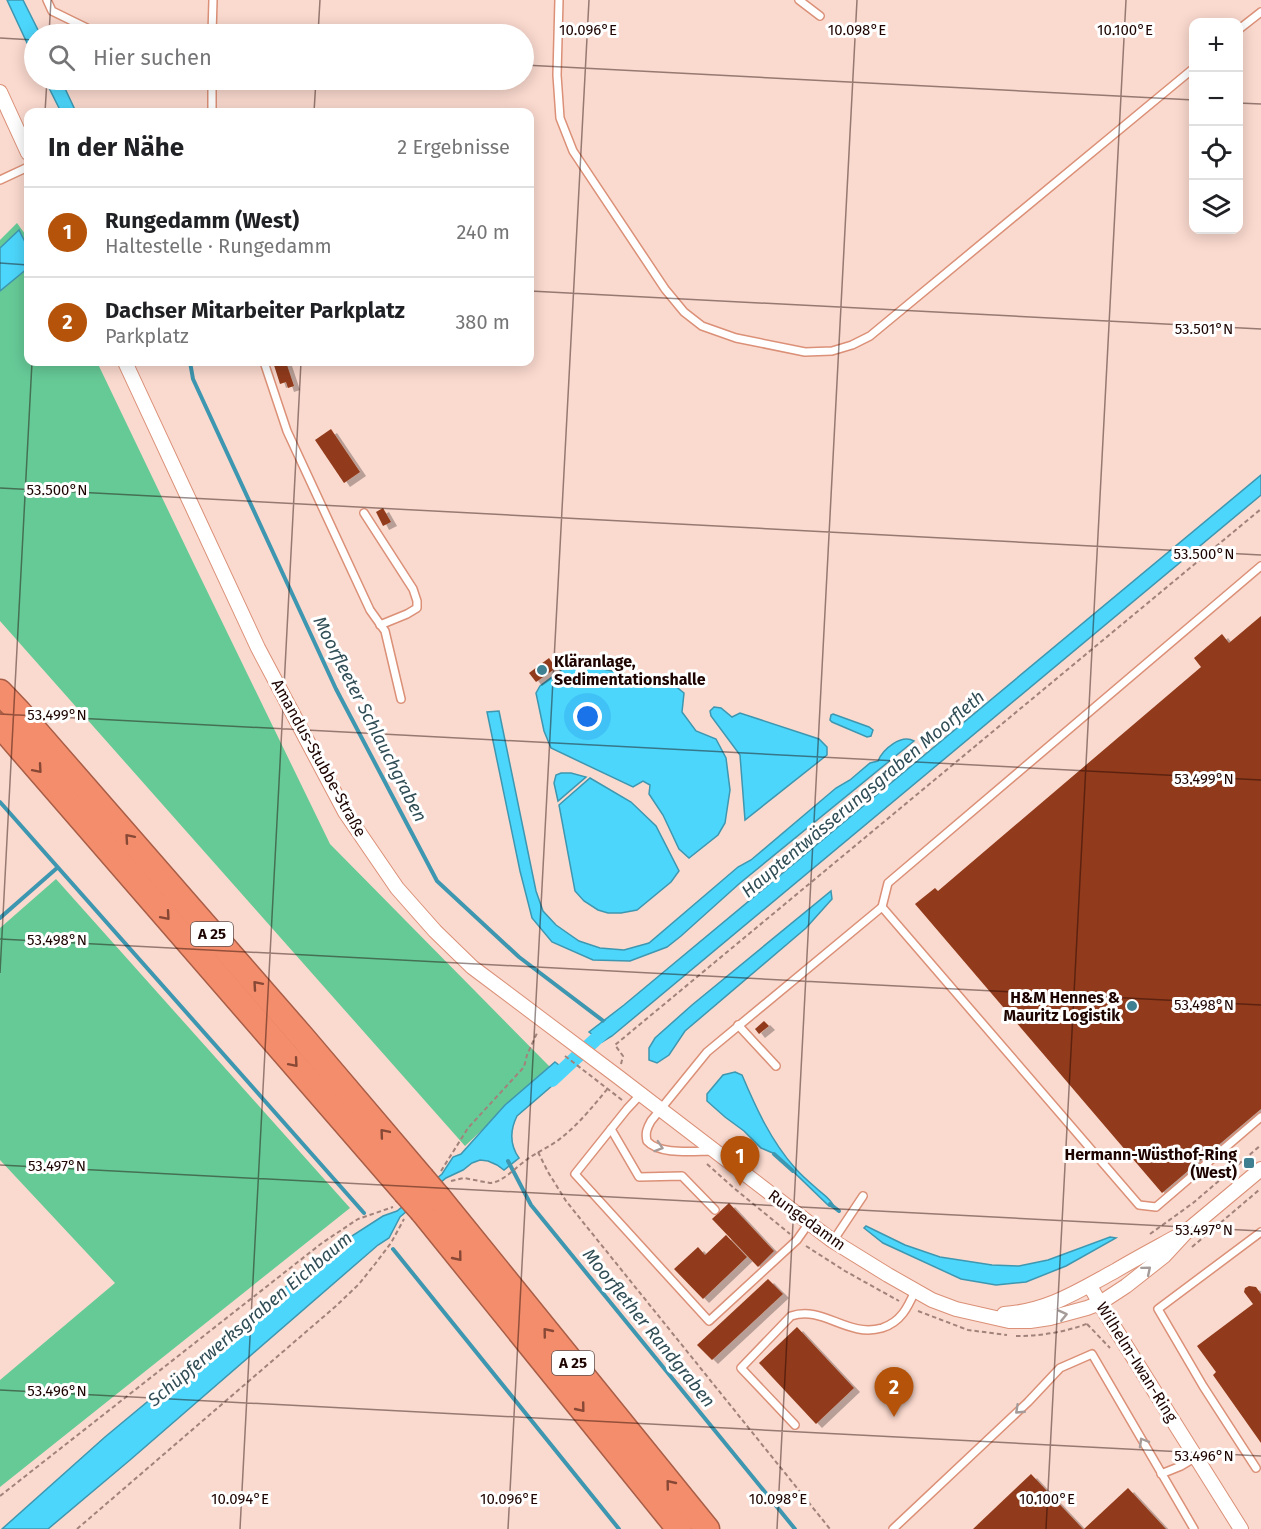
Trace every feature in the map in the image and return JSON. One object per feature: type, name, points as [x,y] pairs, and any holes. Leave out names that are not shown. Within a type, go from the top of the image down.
[{"type":"highway","name":"A 25","points":[[0,692],[295,1029],[416,1187]]},
{"type":"highway","name":"A 25","points":[[0,725],[416,1187],[707,1529]]},
{"type":"highway","name":"A 25","points":[[429,1202],[679,1529]]},
{"type":"street","points":[[0,92],[24,144]]},
{"type":"street","name":"Amandus-Stubbe-Straße","points":[[127,366],[258,648],[345,812],[397,888],[471,967],[617,1076]]},
{"type":"street","name":"Rungedamm","points":[[617,1076],[833,1241],[915,1291],[944,1305],[1009,1321],[1030,1321],[1070,1314],[1087,1308],[1103,1308],[1164,1256],[1188,1230],[1261,1169]]},
{"type":"street","name":"Rungedamm","points":[[984,1315],[1008,1314],[1058,1302],[1188,1230]]},
{"type":"street","name":"Wilhelm-Iwan-Ring","points":[[1090,1286],[1241,1529]]},
{"type":"lane","points":[[47,0],[52,11],[79,24]]},
{"type":"lane","points":[[212,24],[213,0]]},
{"type":"lane","points":[[559,0],[557,75],[560,118],[573,151],[664,289],[684,312],[702,326],[736,338],[805,352],[832,351],[870,336],[1189,72]]},
{"type":"lane","points":[[799,0],[820,16]]},
{"type":"lane","points":[[1243,27],[1261,12]]},
{"type":"lane","points":[[212,90],[212,108]]},
{"type":"lane","points":[[0,180],[24,169]]},
{"type":"lane","points":[[265,366],[287,430],[370,610],[385,631],[401,699]]},
{"type":"lane","points":[[364,513],[413,589],[417,600],[417,608],[380,624]]},
{"type":"lane","points":[[714,1151],[667,1150],[654,1147],[648,1143],[646,1135],[651,1121],[707,1052],[882,907],[888,883],[1261,566]]},
{"type":"lane","points":[[882,907],[1139,1205],[1156,1207],[1261,1117]]},
{"type":"lane","points":[[738,1025],[776,1066]]},
{"type":"lane","points":[[641,1094],[575,1174],[709,1321],[797,1240],[809,1224]]},
{"type":"lane","points":[[611,1129],[639,1177],[682,1176],[715,1210]]},
{"type":"lane","points":[[833,1241],[862,1196]]},
{"type":"lane","points":[[1256,1468],[1203,1386],[1158,1309],[1261,1232]]},
{"type":"lane","points":[[795,1425],[741,1368],[791,1316],[801,1312],[813,1314],[852,1329],[871,1331],[887,1327],[900,1317],[909,1306],[915,1291]]},
{"type":"lane","points":[[893,1529],[1028,1402],[1060,1368],[1092,1354],[1194,1529]]},
{"type":"lane","points":[[1161,1474],[1196,1457]]},
{"type":"path","points":[[77,1529],[336,1306],[359,1284],[429,1202],[454,1179],[464,1178],[494,1183],[560,1139],[608,1089],[617,1076],[623,1056],[615,1045],[1261,509]]},
{"type":"path","points":[[0,1496],[322,1243],[358,1219],[416,1187],[524,1067],[526,1055],[536,1034],[549,1025]]},
{"type":"path","points":[[565,1056],[630,1106]]},
{"type":"path","points":[[1144,1238],[1193,1203],[1261,1145]]},
{"type":"path","points":[[694,1151],[735,1189],[797,1240],[845,1271],[924,1314],[968,1330],[1009,1336],[1039,1336],[1087,1324],[1103,1308]]},
{"type":"path","points":[[538,1152],[566,1201],[830,1529]]},
{"type":"path","points":[[1189,1250],[1261,1188]]},
{"type":"green space","points":[[17,223],[24,233],[24,240],[19,231],[0,248],[0,240]]},
{"type":"green space","points":[[24,271],[24,366],[99,366],[330,844],[550,1067],[505,1105],[465,1146],[0,621],[0,291]]},
{"type":"green space","points":[[56,879],[350,1208],[0,1487],[0,1380],[115,1283],[0,1160],[0,928]]},
{"type":"water","points":[[7,0],[23,0],[35,24],[24,24],[24,37]]},
{"type":"water","points":[[50,90],[66,90],[74,108],[59,108]]},
{"type":"water","points":[[19,230],[24,240],[24,271],[0,291],[0,248]]},
{"type":"water","points":[[1261,475],[1261,495],[612,1036],[602,1042],[589,1032],[624,1005]]},
{"type":"water","points":[[572,662],[674,685],[684,693],[682,712],[696,731],[716,739],[726,758],[730,790],[725,823],[718,835],[689,858],[679,849],[663,815],[649,794],[650,785],[643,781],[633,787],[551,748],[544,731],[536,693],[540,686]]},
{"type":"water","points":[[714,707],[721,708],[732,717],[740,713],[819,739],[827,747],[827,755],[745,820],[740,755],[711,716],[710,711]]},
{"type":"water","points":[[499,711],[536,891],[543,911],[556,925],[579,941],[600,948],[624,950],[649,943],[836,788],[850,780],[870,763],[878,761],[893,744],[904,739],[914,741],[740,883],[667,947],[630,961],[593,960],[552,942],[532,918],[487,712]]},
{"type":"water","points":[[833,714],[869,727],[873,730],[871,736],[867,737],[832,722],[830,720]]},
{"type":"water","points":[[561,773],[586,777],[558,801],[554,783],[556,775]]},
{"type":"water","points":[[590,778],[631,802],[656,826],[679,871],[671,882],[637,910],[608,913],[598,910],[584,901],[575,891],[559,805]]},
{"type":"water","points":[[831,891],[832,899],[806,928],[685,1031],[669,1055],[657,1063],[649,1060],[649,1048],[655,1038]]},
{"type":"water","name":"Schüpferwerksgraben Eichbaum","points":[[555,1062],[568,1072],[517,1116],[515,1121],[512,1132],[513,1143],[519,1158],[504,1170],[488,1161],[480,1160],[446,1178],[400,1217],[389,1238],[378,1245],[48,1529],[2,1529],[105,1437],[330,1250],[383,1216],[397,1211],[442,1174],[453,1157],[461,1154],[505,1105]]},
{"type":"water","points":[[735,1072],[742,1075],[765,1124],[786,1158],[802,1176],[829,1199],[834,1207],[829,1206],[775,1154],[761,1148],[707,1101],[707,1094],[723,1075]]},
{"type":"water","points":[[866,1226],[905,1245],[940,1257],[992,1265],[1019,1266],[1048,1260],[1110,1237],[1116,1238],[1066,1266],[1026,1282],[996,1285],[961,1279],[883,1243],[864,1228]]},
{"type":"building","points":[[274,366],[287,366],[294,386],[288,388],[286,382],[280,384]]},
{"type":"building","points":[[331,429],[360,472],[344,483],[315,440]]},
{"type":"building","points":[[383,508],[391,522],[383,526],[376,512]]},
{"type":"building","name":"H&M Hennes & Mauritz Logistik","points":[[1261,616],[1261,1109],[1162,1193],[915,904],[935,888],[938,891],[1201,667],[1194,658],[1222,634],[1229,643]]},
{"type":"building","name":"Kläranlage, Sedimentationshalle","points":[[549,658],[556,668],[536,682],[529,673]]},
{"type":"building","points":[[764,1021],[769,1026],[759,1034],[755,1029]]},
{"type":"building","points":[[729,1203],[774,1251],[758,1267],[712,1219]]},
{"type":"building","points":[[726,1235],[747,1257],[703,1299],[674,1269],[698,1247],[705,1255]]},
{"type":"building","points":[[768,1279],[783,1294],[712,1360],[697,1345]]},
{"type":"building","points":[[1249,1286],[1256,1287],[1261,1294],[1261,1443],[1213,1375],[1216,1372],[1197,1346],[1253,1304],[1244,1292]]},
{"type":"building","points":[[797,1327],[854,1388],[816,1424],[759,1363]]},
{"type":"building","points":[[1031,1474],[1083,1529],[973,1529]]},
{"type":"building","points":[[1128,1488],[1166,1529],[1084,1529]]},
{"type":"waterway","name":"Moorfleeter Schlauchgraben","points":[[191,366],[193,379],[336,689],[437,881],[519,957],[606,1023]]},
{"type":"waterway","points":[[0,802],[364,1213]]},
{"type":"waterway","points":[[0,918],[57,868]]},
{"type":"waterway","name":"Hauptentwässerungsgraben Moorfleth","points":[[552,1080],[610,1026]]},
{"type":"waterway","points":[[774,1154],[793,1171]]},
{"type":"waterway","name":"Moorflether Randgraben","points":[[508,1161],[531,1205],[795,1529]]},
{"type":"waterway","points":[[830,1204],[839,1211]]},
{"type":"waterway","points":[[393,1249],[619,1529]]},
{"type":"place","name":"Kläranlage, Sedimentationshalle","points":[[542,670]]},
{"type":"place","name":"H&M Hennes & Mauritz Logistik","points":[[1132,1006]]},
{"type":"place","name":"Hermann-Wüsthof-Ring (West)","points":[[1249,1163]]},
{"type":"place","name":"Rungedamm (West)","points":[[740,1186]]},
{"type":"place","name":"Dachser Mitarbeiter Parkplatz","points":[[894,1417]]}]
